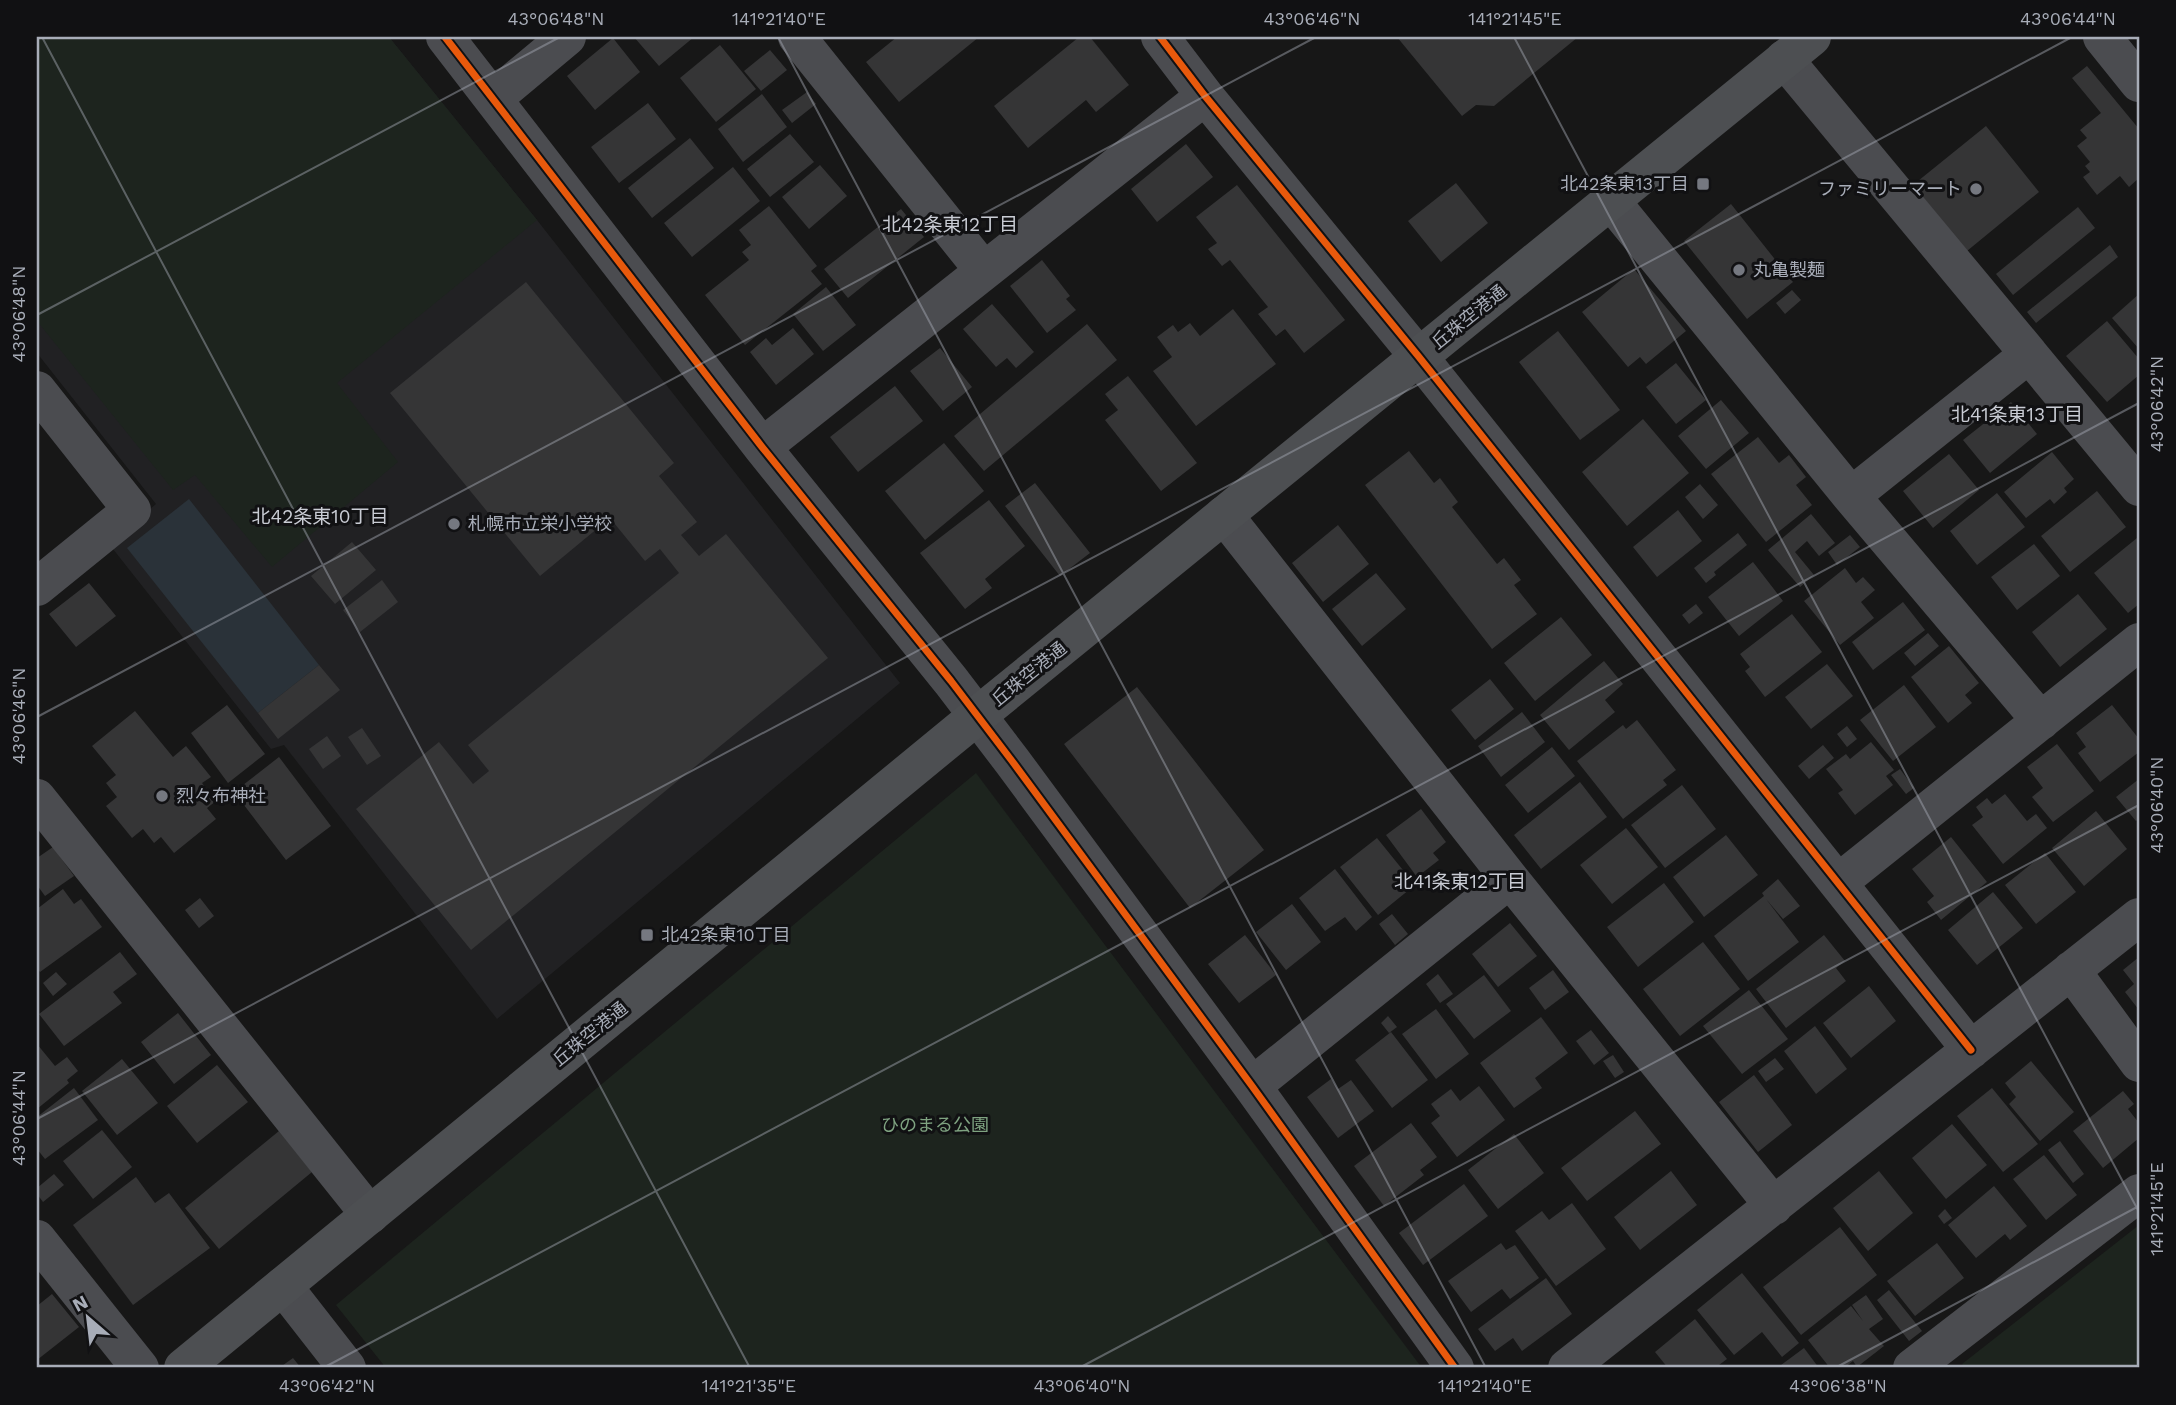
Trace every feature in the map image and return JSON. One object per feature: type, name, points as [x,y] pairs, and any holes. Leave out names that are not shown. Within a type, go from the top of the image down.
[{"type":"main road","name":"丘珠空港通","points":[[183,1368],[977,716],[1798,48]]},
{"type":"street","points":[[445,37],[762,447],[977,716],[1252,1086],[1455,1368]]},
{"type":"street","points":[[494,98],[567,37]]},
{"type":"street","points":[[797,37],[985,271]]},
{"type":"street","points":[[1160,37],[1205,96],[1419,357],[1971,1050]]},
{"type":"street","points":[[2102,37],[2139,83]]},
{"type":"street","points":[[1798,48],[2029,354],[2139,487]]},
{"type":"street","points":[[762,447],[1205,96]]},
{"type":"street","points":[[1611,201],[1851,496],[2041,721]]},
{"type":"street","points":[[1851,496],[2029,354]]},
{"type":"street","points":[[37,390],[132,510],[37,587]]},
{"type":"street","points":[[1224,515],[1510,879],[1774,1206]]},
{"type":"street","points":[[1839,882],[2139,642]]},
{"type":"street","points":[[37,798],[370,1215]]},
{"type":"street","points":[[1252,1086],[1510,879]]},
{"type":"street","points":[[1567,1368],[2139,917]]},
{"type":"street","points":[[2071,970],[2139,1063]]},
{"type":"street","points":[[1912,1368],[2139,1193]]},
{"type":"street","points":[[37,1239],[139,1368]]},
{"type":"street","points":[[284,1286],[347,1368]]},
{"type":"shaded area","name":"札幌市立栄小学校","points":[[37,37],[389,37],[537,220],[900,683],[497,1019],[284,745],[271,749],[109,544],[156,504],[37,353]]},
{"type":"shaded area","points":[[189,499],[319,665],[258,713],[127,548]]},
{"type":"green space","points":[[37,37],[389,37],[537,220],[337,383],[398,462],[272,567],[195,475],[173,490],[37,321]]},
{"type":"green space","name":"ひのまる公園","points":[[976,773],[1422,1368],[386,1368],[336,1305]]},
{"type":"green space","points":[[2139,1225],[2139,1368],[1965,1368],[1962,1364]]},
{"type":"building","points":[[634,37],[694,37],[659,66]]},
{"type":"building","points":[[897,37],[979,37],[899,102],[866,62]]},
{"type":"building","points":[[1079,37],[1090,37],[1129,85],[1096,112],[1086,100],[1028,148],[994,106]]},
{"type":"building","points":[[1397,37],[1578,37],[1494,106],[1476,105],[1462,116]]},
{"type":"building","points":[[613,38],[640,72],[595,110],[567,76]]},
{"type":"building","points":[[720,45],[756,89],[716,122],[680,78]]},
{"type":"building","points":[[770,50],[787,70],[761,91],[744,71]]},
{"type":"building","points":[[2087,66],[2139,129],[2139,178],[2129,187],[2120,176],[2097,195],[2083,177],[2090,172],[2085,166],[2090,162],[2077,146],[2087,138],[2080,130],[2101,113],[2072,78]]},
{"type":"building","points":[[807,92],[816,104],[792,123],[782,110]]},
{"type":"building","points":[[762,94],[787,127],[743,162],[718,129]]},
{"type":"building","points":[[648,103],[676,139],[619,183],[591,147]]},
{"type":"building","name":"ファミリーマート","points":[[1986,126],[2039,192],[1967,251],[1913,185]]},
{"type":"building","points":[[790,134],[814,162],[770,197],[747,169]]},
{"type":"building","points":[[690,138],[714,168],[652,218],[628,188]]},
{"type":"building","points":[[1186,144],[1213,177],[1157,222],[1131,189]]},
{"type":"building","points":[[820,165],[847,196],[809,229],[782,197]]},
{"type":"building","points":[[733,167],[760,201],[692,257],[664,223]]},
{"type":"building","points":[[1456,183],[1488,223],[1441,262],[1408,221]]},
{"type":"building","points":[[1237,185],[1345,320],[1304,353],[1285,329],[1276,336],[1258,314],[1268,307],[1230,260],[1222,266],[1208,249],[1217,243],[1196,217]]},
{"type":"building","points":[[1731,204],[1793,282],[1747,319],[1684,241]]},
{"type":"building","points":[[769,206],[817,266],[811,271],[822,284],[745,345],[705,295],[749,260],[742,252],[751,245],[739,230]]},
{"type":"building","points":[[2078,207],[2095,228],[2013,295],[1996,274]]},
{"type":"building","points":[[901,209],[924,237],[848,298],[824,269]]},
{"type":"building","points":[[2110,245],[2118,257],[2036,323],[2027,312]]},
{"type":"building","points":[[1042,260],[1070,296],[1066,299],[1076,310],[1047,333],[1010,286]]},
{"type":"building","points":[[1634,269],[1686,331],[1646,364],[1640,357],[1628,367],[1582,312]]},
{"type":"building","points":[[526,282],[674,463],[659,476],[697,522],[681,535],[699,556],[726,534],[828,658],[471,950],[356,809],[439,742],[473,784],[489,771],[468,745],[679,573],[660,549],[645,561],[610,518],[540,576],[390,393]]},
{"type":"building","points":[[826,287],[856,325],[823,351],[793,314]]},
{"type":"building","points":[[1792,290],[1801,300],[1785,314],[1776,303]]},
{"type":"building","points":[[2139,294],[2139,349],[2112,318]]},
{"type":"building","points":[[992,304],[1034,352],[1016,368],[1007,358],[996,367],[963,329]]},
{"type":"building","points":[[1233,309],[1276,364],[1196,426],[1153,371],[1172,357],[1157,337],[1173,325],[1178,332],[1190,323],[1200,336]]},
{"type":"building","points":[[2107,321],[2139,359],[2139,375],[2107,402],[2066,356]]},
{"type":"building","points":[[1087,324],[1117,360],[984,471],[954,436]]},
{"type":"building","points":[[793,328],[814,354],[776,385],[750,352],[766,338],[772,345]]},
{"type":"building","points":[[1558,331],[1620,410],[1580,440],[1519,362]]},
{"type":"building","points":[[940,348],[972,387],[943,411],[910,371]]},
{"type":"building","points":[[1676,363],[1706,400],[1676,424],[1646,387]]},
{"type":"building","points":[[1128,376],[1197,463],[1161,491],[1105,420],[1118,410],[1105,394]]},
{"type":"building","points":[[895,386],[923,421],[858,472],[830,437]]},
{"type":"building","points":[[1721,400],[1749,433],[1706,469],[1678,436]]},
{"type":"building","points":[[2011,402],[2037,434],[1990,473],[1963,440]]},
{"type":"building","points":[[1643,419],[1689,473],[1627,526],[1582,472]]},
{"type":"building","points":[[1758,437],[1779,463],[1789,455],[1806,477],[1796,485],[1812,505],[1766,542],[1711,474]]},
{"type":"building","points":[[944,443],[984,491],[925,540],[885,491]]},
{"type":"building","points":[[1409,451],[1434,483],[1440,478],[1458,502],[1452,507],[1497,564],[1504,558],[1521,580],[1514,585],[1537,614],[1492,649],[1365,485]]},
{"type":"building","points":[[2052,452],[2074,479],[2064,488],[2067,492],[2054,504],[2050,499],[2026,518],[2004,492]]},
{"type":"building","points":[[1949,454],[1979,490],[1933,528],[1903,491]]},
{"type":"building","points":[[1035,483],[1090,553],[1060,576],[1005,506]]},
{"type":"building","points":[[1700,484],[1718,505],[1703,519],[1685,497]]},
{"type":"building","points":[[2097,491],[2126,527],[2070,572],[2041,536]]},
{"type":"building","points":[[1997,493],[2025,527],[1977,565],[1950,531]]},
{"type":"building","points":[[989,500],[1025,546],[985,579],[992,588],[965,609],[920,553]]},
{"type":"building","points":[[1678,510],[1702,541],[1657,577],[1633,547]]},
{"type":"building","points":[[1811,514],[1835,543],[1819,556],[1807,541],[1795,552],[1814,575],[1800,587],[1768,550]]},
{"type":"building","points":[[1338,525],[1369,564],[1323,602],[1292,563]]},
{"type":"building","points":[[1738,533],[1747,545],[1714,572],[1716,575],[1706,583],[1694,568]]},
{"type":"building","points":[[1850,535],[1860,547],[1837,565],[1828,552]]},
{"type":"building","points":[[2137,538],[2139,604],[2128,613],[2094,573]]},
{"type":"building","points":[[352,542],[376,570],[335,604],[311,576]]},
{"type":"building","points":[[2034,544],[2060,576],[2017,610],[1991,577]]},
{"type":"building","points":[[1753,562],[1783,601],[1739,636],[1708,597]]},
{"type":"building","points":[[1845,568],[1856,583],[1863,577],[1875,590],[1861,602],[1874,618],[1840,645],[1804,601]]},
{"type":"building","points":[[1376,573],[1406,609],[1362,646],[1332,609]]},
{"type":"building","points":[[382,580],[398,602],[360,632],[343,610]]},
{"type":"building","points":[[89,583],[116,616],[76,647],[49,614]]},
{"type":"building","points":[[2078,594],[2107,629],[2060,667],[2032,632]]},
{"type":"building","points":[[1903,602],[1925,630],[1873,670],[1852,642]]},
{"type":"building","points":[[1696,604],[1703,613],[1689,624],[1682,615]]},
{"type":"building","points":[[1792,614],[1822,652],[1765,697],[1745,671],[1750,667],[1740,654]]},
{"type":"building","points":[[1561,617],[1592,655],[1535,701],[1504,663]]},
{"type":"building","points":[[1928,633],[1939,646],[1915,666],[1904,653]]},
{"type":"building","points":[[1949,646],[1979,683],[1965,695],[1972,703],[1948,723],[1911,677]]},
{"type":"building","points":[[1604,661],[1623,684],[1605,700],[1615,712],[1569,750],[1540,715]]},
{"type":"building","points":[[1827,664],[1853,696],[1811,729],[1785,697]]},
{"type":"building","points":[[319,665],[340,690],[278,739],[258,713]]},
{"type":"building","points":[[1490,679],[1514,709],[1475,740],[1451,710]]},
{"type":"building","points":[[1904,685],[1936,727],[1893,761],[1860,720]]},
{"type":"building","points":[[1137,687],[1264,850],[1190,908],[1064,744]]},
{"type":"building","points":[[227,705],[265,754],[228,783],[191,733]]},
{"type":"building","points":[[2112,705],[2139,739],[2139,752],[2100,782],[2078,753],[2086,747],[2076,733]]},
{"type":"building","points":[[135,711],[173,757],[186,746],[211,777],[202,783],[216,801],[207,808],[216,819],[174,853],[161,837],[154,843],[143,829],[132,838],[106,806],[117,797],[106,783],[116,775],[92,746]]},
{"type":"building","points":[[1522,712],[1545,742],[1501,777],[1478,746]]},
{"type":"building","points":[[1637,720],[1676,770],[1663,780],[1667,785],[1623,819],[1577,761],[1623,725],[1626,729]]},
{"type":"building","points":[[1847,726],[1857,739],[1847,747],[1837,734]]},
{"type":"building","points":[[362,728],[381,756],[367,765],[348,737]]},
{"type":"building","points":[[327,736],[341,756],[323,769],[309,749]]},
{"type":"building","points":[[1871,742],[1894,770],[1886,776],[1893,785],[1855,815],[1838,793],[1843,790],[1826,769],[1846,754],[1850,759]]},
{"type":"building","points":[[2057,744],[2094,791],[2053,822],[2032,797],[2043,788],[2027,767]]},
{"type":"building","points":[[1823,745],[1834,758],[1809,779],[1798,766]]},
{"type":"building","points":[[1552,747],[1575,776],[1528,813],[1505,785]]},
{"type":"building","points":[[279,757],[331,826],[286,860],[234,792]]},
{"type":"building","points":[[1900,769],[1914,788],[1906,794],[1891,775]]},
{"type":"building","points":[[2139,779],[2139,818],[2136,821],[2116,797]]},
{"type":"building","points":[[1580,782],[1607,817],[1541,869],[1514,835]]},
{"type":"building","points":[[1682,785],[1716,829],[1665,868],[1631,825]]},
{"type":"building","points":[[2005,794],[2027,821],[2036,814],[2047,828],[2003,864],[1972,825],[1983,817],[1976,807],[1987,798],[1992,804]]},
{"type":"building","points":[[1421,809],[1446,842],[1433,853],[1439,860],[1417,877],[1386,835]]},
{"type":"building","points":[[2096,811],[2127,849],[2084,886],[2052,848]]},
{"type":"building","points":[[1626,828],[1658,867],[1612,904],[1580,865]]},
{"type":"building","points":[[1726,835],[1758,875],[1704,917],[1673,877]]},
{"type":"building","points":[[1951,837],[1987,882],[1941,920],[1927,902],[1934,896],[1912,869]]},
{"type":"building","points":[[1377,838],[1415,885],[1378,915],[1340,867]]},
{"type":"building","points":[[53,847],[74,876],[45,896],[37,885],[37,858]]},
{"type":"building","points":[[2045,853],[2076,892],[2036,924],[2005,885]]},
{"type":"building","points":[[1335,869],[1372,917],[1356,931],[1345,917],[1325,931],[1299,898]]},
{"type":"building","points":[[1778,879],[1800,906],[1783,919],[1766,899],[1799,942],[1748,981],[1714,936],[1764,896],[1762,893]]},
{"type":"building","points":[[1664,883],[1694,922],[1638,967],[1607,927]]},
{"type":"building","points":[[63,889],[74,904],[81,899],[102,927],[40,972],[37,968],[37,909]]},
{"type":"building","points":[[1993,892],[2023,928],[1977,965],[1948,930]]},
{"type":"building","points":[[200,898],[214,916],[199,928],[185,910]]},
{"type":"building","points":[[1292,904],[1321,942],[1286,970],[1256,932]]},
{"type":"building","points":[[1392,914],[1408,934],[1395,945],[1379,924]]},
{"type":"building","points":[[1510,923],[1537,956],[1498,987],[1472,954]]},
{"type":"building","points":[[1245,935],[1276,975],[1239,1003],[1208,964]]},
{"type":"building","points":[[1824,935],[1845,961],[1836,968],[1846,981],[1786,1028],[1756,989]]},
{"type":"building","points":[[1703,942],[1740,989],[1680,1036],[1643,989]]},
{"type":"building","points":[[120,952],[137,974],[113,992],[122,1003],[64,1046],[39,1014]]},
{"type":"building","points":[[2139,957],[2139,1010],[2125,992],[2134,984],[2123,970]]},
{"type":"building","points":[[1553,970],[1569,992],[1545,1010],[1529,988]]},
{"type":"building","points":[[56,972],[67,984],[53,996],[43,983]]},
{"type":"building","points":[[1438,974],[1453,994],[1440,1003],[1426,984]]},
{"type":"building","points":[[1484,975],[1511,1011],[1474,1039],[1446,1004]]},
{"type":"building","points":[[1869,986],[1896,1021],[1851,1058],[1823,1023]]},
{"type":"building","points":[[1749,990],[1788,1039],[1742,1074],[1703,1026]]},
{"type":"building","points":[[1436,1009],[1469,1054],[1436,1079],[1402,1034]]},
{"type":"building","points":[[178,1013],[211,1055],[174,1084],[141,1042]]},
{"type":"building","points":[[1388,1016],[1397,1027],[1389,1033],[1381,1023]]},
{"type":"building","points":[[1541,1017],[1568,1053],[1535,1078],[1542,1088],[1514,1108],[1480,1063]]},
{"type":"building","points":[[1815,1026],[1847,1069],[1816,1094],[1784,1051]]},
{"type":"building","points":[[1591,1030],[1609,1053],[1594,1065],[1576,1041]]},
{"type":"building","points":[[1391,1032],[1428,1080],[1392,1108],[1355,1060]]},
{"type":"building","points":[[37,1044],[55,1066],[67,1057],[78,1071],[67,1080],[69,1083],[37,1109]]},
{"type":"building","points":[[1613,1055],[1624,1072],[1615,1078],[1603,1061]]},
{"type":"building","points":[[1775,1058],[1784,1069],[1766,1082],[1758,1071]]},
{"type":"building","points":[[122,1059],[158,1103],[117,1135],[82,1091]]},
{"type":"building","points":[[2031,1061],[2074,1112],[2040,1141],[2009,1104],[2016,1097],[2005,1083]]},
{"type":"building","points":[[217,1065],[248,1102],[197,1143],[167,1106]]},
{"type":"building","points":[[1754,1075],[1792,1125],[1758,1152],[1719,1102]]},
{"type":"building","points":[[1331,1079],[1338,1089],[1351,1080],[1374,1111],[1338,1138],[1307,1097]]},
{"type":"building","points":[[1479,1086],[1505,1120],[1457,1157],[1431,1123],[1440,1116],[1431,1104],[1451,1089],[1460,1101]]},
{"type":"building","points":[[74,1088],[98,1120],[45,1159],[37,1149],[37,1117]]},
{"type":"building","points":[[1992,1088],[2038,1144],[2003,1172],[1957,1116]]},
{"type":"building","points":[[2123,1091],[2134,1104],[2128,1109],[2139,1123],[2139,1138],[2103,1168],[2073,1131]]},
{"type":"building","points":[[1635,1111],[1661,1144],[1587,1201],[1561,1168]]},
{"type":"building","points":[[1411,1123],[1437,1157],[1420,1170],[1424,1175],[1384,1206],[1354,1166]]},
{"type":"building","points":[[1952,1124],[1987,1165],[1946,1199],[1912,1158]]},
{"type":"building","points":[[102,1130],[132,1167],[93,1199],[63,1161]]},
{"type":"building","points":[[279,1131],[312,1172],[219,1249],[185,1208]]},
{"type":"building","points":[[1514,1134],[1544,1173],[1498,1209],[1468,1170]]},
{"type":"building","points":[[2060,1141],[2084,1174],[2073,1183],[2048,1150]]},
{"type":"building","points":[[2044,1155],[2077,1195],[2046,1220],[2013,1179]]},
{"type":"building","points":[[1671,1171],[1697,1205],[1640,1250],[1614,1217]]},
{"type":"building","points":[[1879,1171],[1913,1213],[1868,1251],[1833,1208]]},
{"type":"building","points":[[54,1174],[64,1185],[43,1202],[37,1194],[37,1188]]},
{"type":"building","points":[[136,1177],[155,1203],[169,1193],[210,1248],[133,1305],[73,1225]]},
{"type":"building","points":[[1464,1184],[1488,1216],[1423,1265],[1399,1233]]},
{"type":"building","points":[[1994,1186],[2027,1226],[2010,1240],[2005,1234],[1976,1258],[1948,1225]]},
{"type":"building","points":[[1572,1203],[1606,1249],[1556,1286],[1515,1231],[1542,1211],[1549,1220]]},
{"type":"building","points":[[1945,1209],[1952,1218],[1944,1224],[1938,1216]]},
{"type":"building","points":[[1840,1227],[1877,1275],[1801,1335],[1763,1287]]},
{"type":"building","points":[[1501,1243],[1506,1250],[1515,1245],[1539,1278],[1510,1299],[1502,1289],[1471,1312],[1448,1281]]},
{"type":"building","points":[[1937,1243],[1964,1278],[1915,1316],[1887,1281]]},
{"type":"building","points":[[1742,1273],[1799,1343],[1782,1357],[1762,1332],[1734,1355],[1697,1310]]},
{"type":"building","points":[[1546,1278],[1572,1314],[1522,1351],[1513,1338],[1495,1351],[1478,1329]]},
{"type":"building","points":[[1889,1290],[1922,1331],[1909,1341],[1877,1300]]},
{"type":"building","points":[[52,1294],[79,1327],[37,1360],[37,1306]]},
{"type":"building","points":[[1866,1295],[1883,1319],[1869,1329],[1884,1346],[1857,1367],[1853,1361],[1844,1368],[1830,1368],[1808,1340],[1851,1306],[1863,1321],[1852,1305]]},
{"type":"building","points":[[1695,1319],[1727,1359],[1715,1368],[1668,1368],[1655,1352]]},
{"type":"building","points":[[1804,1348],[1819,1368],[1777,1368]]},
{"type":"building","points":[[293,1358],[301,1368],[279,1368]]},
{"type":"cycle path","points":[[445,37],[762,447],[951,681],[1012,761],[1252,1086],[1455,1368]]},
{"type":"cycle path","points":[[1160,37],[1205,96],[1419,357],[1971,1050]]},
{"type":"place","name":"北42条東13丁目","points":[[1703,184]]},
{"type":"place","name":"ファミリーマート","points":[[1976,189]]},
{"type":"place","name":"丸亀製麺","points":[[1739,270]]},
{"type":"place","name":"札幌市立栄小学校","points":[[454,524]]},
{"type":"place","name":"烈々布神社","points":[[162,796]]},
{"type":"place","name":"北42条東10丁目","points":[[647,935]]},
{"type":"district","name":"北42条東12丁目","points":[[950,224]]},
{"type":"district","name":"北41条東13丁目","points":[[2017,414]]},
{"type":"district","name":"北42条東10丁目","points":[[320,516]]},
{"type":"district","name":"北41条東12丁目","points":[[1460,881]]}]
